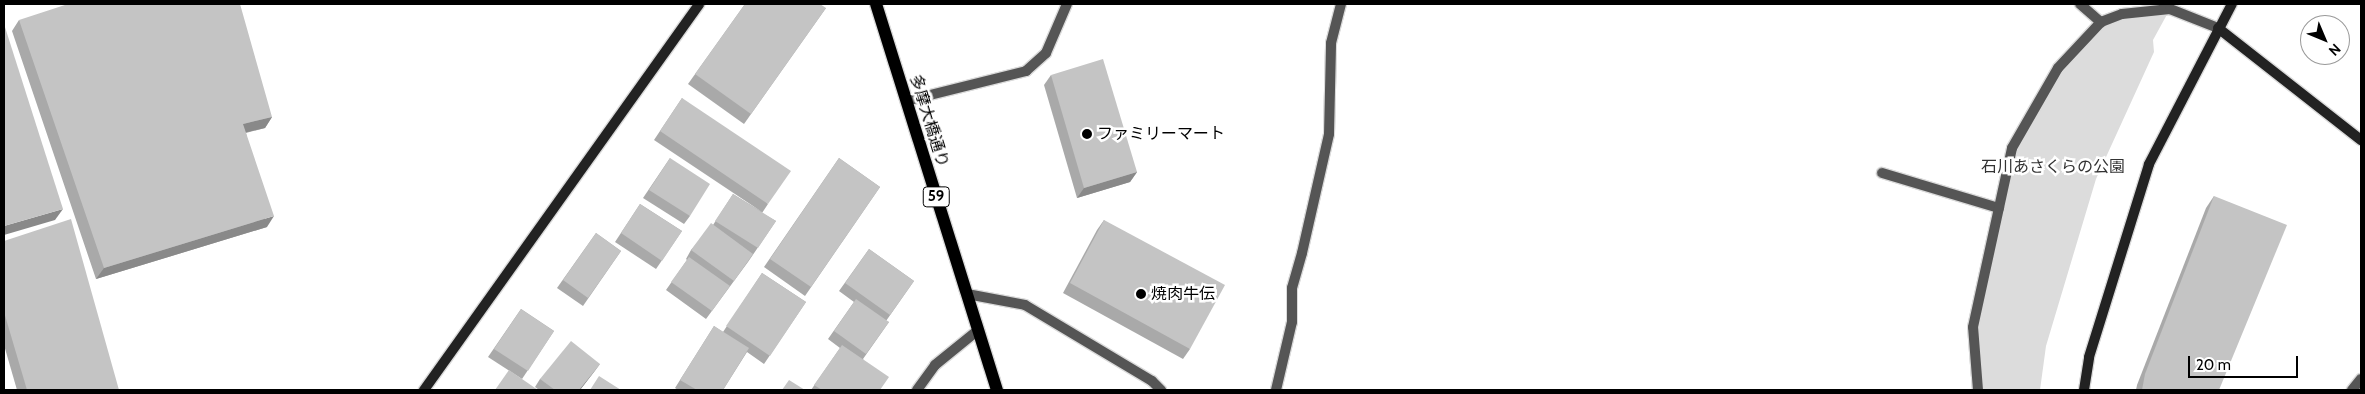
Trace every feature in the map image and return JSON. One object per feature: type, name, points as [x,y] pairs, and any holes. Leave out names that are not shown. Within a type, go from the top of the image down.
[{"type":"main road","name":"多摩大橋通り","points":[[876,4],[997,390]]},
{"type":"street","points":[[424,390],[699,4]]},
{"type":"street","points":[[906,101],[1026,71],[1046,53],[1067,4]]},
{"type":"street","points":[[1276,390],[1292,322],[1292,288],[1302,253],[1329,134],[1331,43],[1341,4]]},
{"type":"street","points":[[2080,4],[2101,22]]},
{"type":"street","points":[[2084,390],[2089,357],[2149,164],[2232,4]]},
{"type":"street","points":[[1978,390],[1973,327],[2012,148],[2058,68],[2101,22],[2122,14],[2170,9],[2218,28],[2361,140]]},
{"type":"street","points":[[1882,173],[1999,208]]},
{"type":"street","points":[[967,294],[1025,305],[1152,381],[1161,390]]},
{"type":"street","points":[[917,390],[935,365],[978,330]]},
{"type":"street","points":[[2352,390],[2361,379]]},
{"type":"green space","name":"石川あさくらの公園","points":[[2170,9],[2153,40],[2154,52],[2096,179],[2046,346],[2040,390],[1978,390],[1973,327],[2012,148],[2058,68],[2101,22]]},
{"type":"building","points":[[68,4],[240,4],[272,117],[243,124],[274,216],[104,268],[19,20]]},
{"type":"building","points":[[745,4],[820,4],[826,8],[751,114],[695,74]]},
{"type":"building","points":[[4,24],[63,209],[4,226]]},
{"type":"building","name":"ファミリーマート","points":[[1103,59],[1137,172],[1084,188],[1051,75]]},
{"type":"building","points":[[682,98],[791,171],[768,204],[660,131]]},
{"type":"building","points":[[670,158],[710,184],[690,216],[649,190]]},
{"type":"building","points":[[839,158],[880,187],[811,287],[770,259]]},
{"type":"building","points":[[733,194],[776,221],[758,248],[715,221]]},
{"type":"building","points":[[2214,196],[2287,225],[2219,390],[2142,390],[2145,374]]},
{"type":"building","points":[[640,204],[682,231],[662,261],[621,233]]},
{"type":"building","points":[[71,219],[119,390],[27,390],[4,312],[4,241]]},
{"type":"building","name":"焼肉牛伝","points":[[1104,220],[1225,285],[1190,349],[1070,283]]},
{"type":"building","points":[[711,223],[753,254],[734,281],[691,250]]},
{"type":"building","points":[[596,233],[621,251],[588,298],[563,280]]},
{"type":"building","points":[[869,249],[914,281],[890,315],[845,283]]},
{"type":"building","points":[[689,257],[730,286],[712,311],[671,282]]},
{"type":"building","points":[[762,273],[806,302],[770,356],[726,326]]},
{"type":"building","points":[[856,299],[889,322],[866,354],[834,331]]},
{"type":"building","points":[[521,309],[554,331],[528,371],[494,349]]},
{"type":"building","points":[[714,326],[749,348],[723,390],[697,390],[680,380]]},
{"type":"building","points":[[571,341],[600,364],[579,390],[555,390],[540,379]]},
{"type":"building","points":[[842,345],[889,377],[880,390],[822,390],[814,385]]},
{"type":"building","points":[[509,370],[538,390],[495,390]]},
{"type":"building","points":[[599,376],[621,390],[590,390]]},
{"type":"building","points":[[789,380],[805,390],[782,390]]},
{"type":"place","name":"ファミリーマート","points":[[1087,134]]},
{"type":"place","name":"焼肉牛伝","points":[[1141,294]]}]
